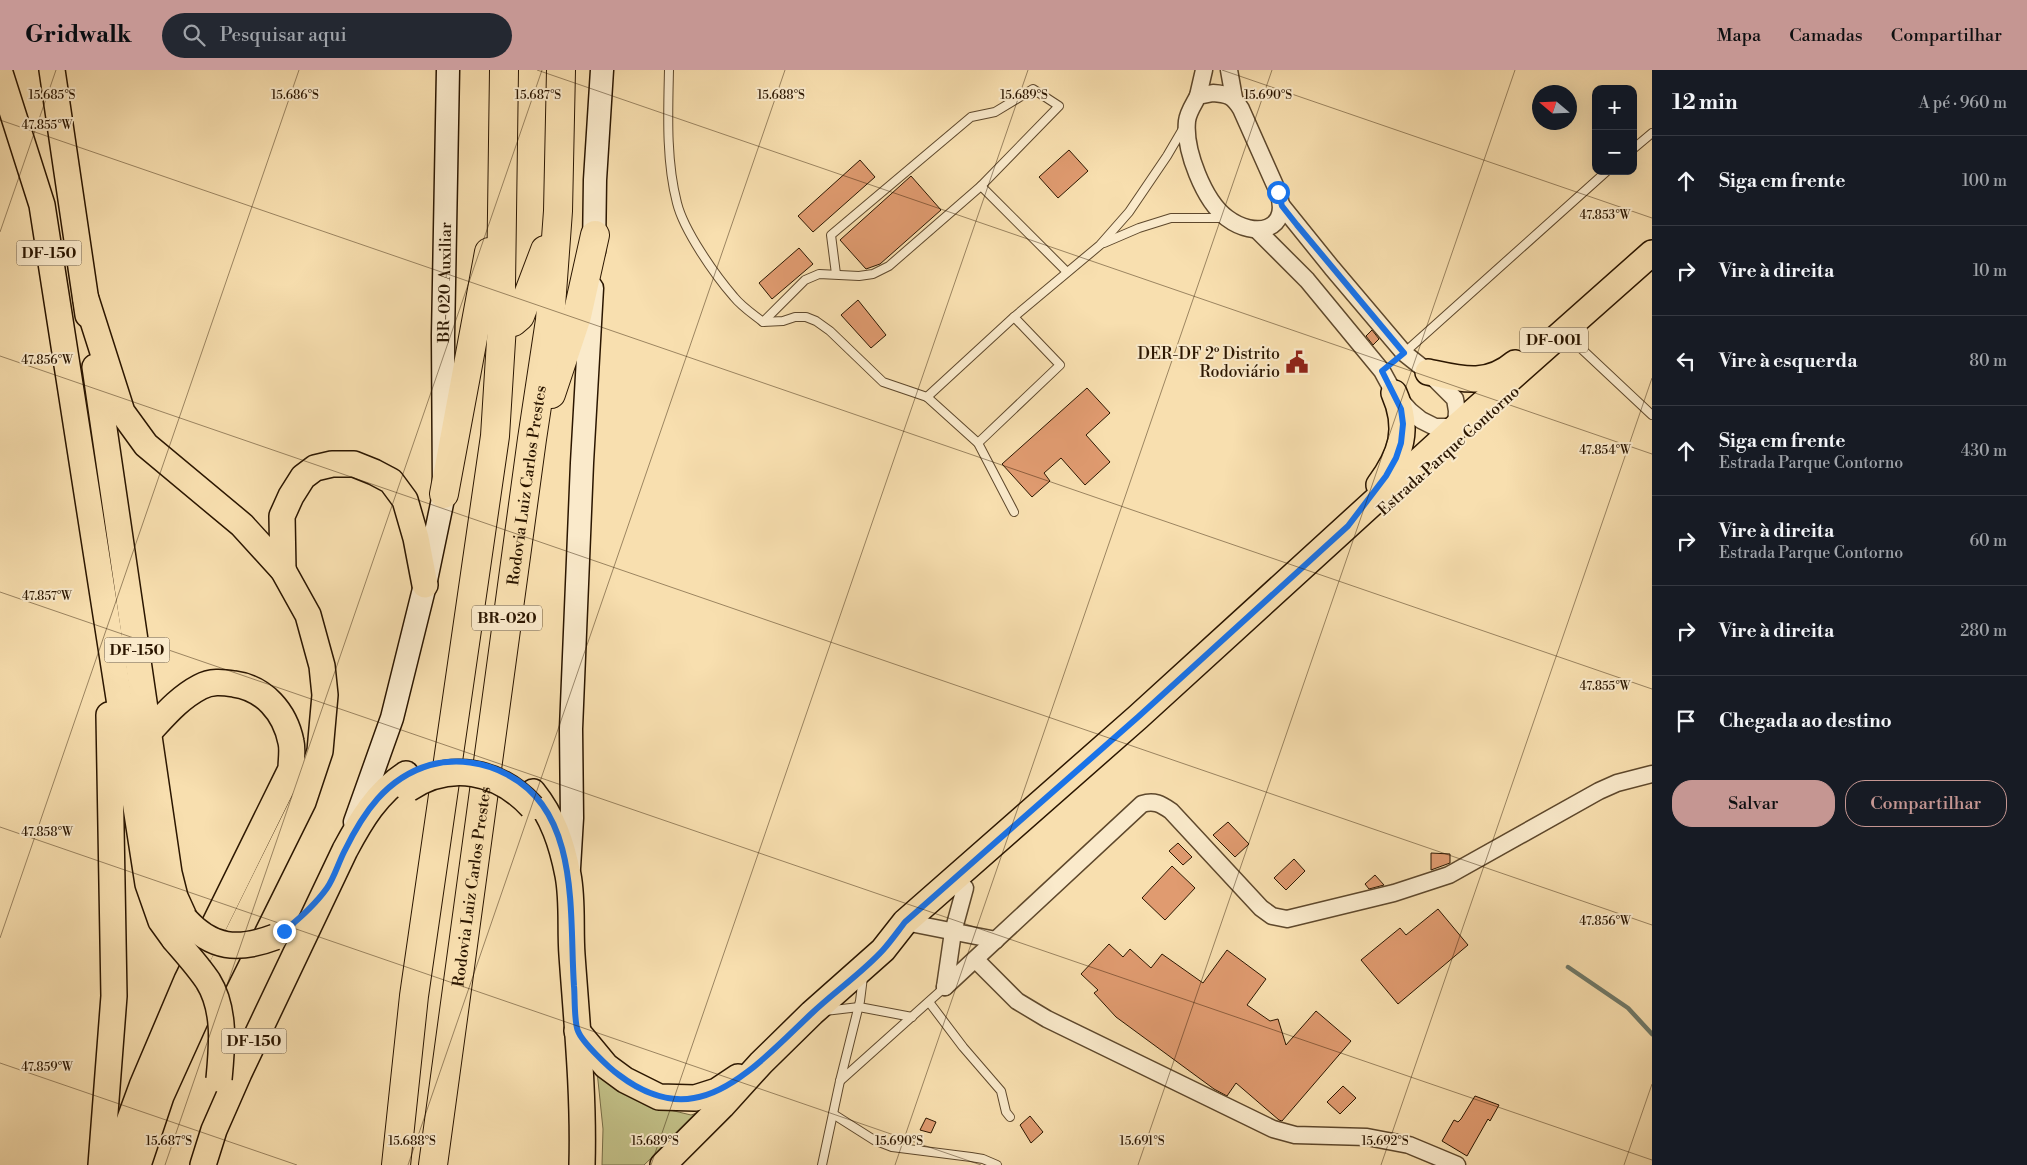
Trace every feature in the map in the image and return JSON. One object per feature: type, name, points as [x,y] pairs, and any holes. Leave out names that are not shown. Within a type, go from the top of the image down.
[{"type":"highway","name":"BR-020","points":[[396,1165],[414,996],[495,436],[502,325],[504,70]]},
{"type":"highway","name":"Rodovia Luiz Carlos Prestes","points":[[433,1165],[550,320],[558,211],[561,70]]},
{"type":"highway","points":[[444,494],[503,175]]},
{"type":"highway","points":[[502,325],[513,322],[520,316],[540,267],[558,211]]},
{"type":"highway","points":[[532,440],[555,384],[569,341],[595,235]]},
{"type":"main road","name":"DF-150","points":[[52,70],[169,873],[175,897],[179,929],[209,983],[220,1011],[222,1031],[220,1079],[214,1130]]},
{"type":"main road","name":"BR-020 Auxiliar","points":[[345,850],[392,718],[425,585],[444,494],[443,336],[448,70]]},
{"type":"main road","points":[[569,877],[572,818],[571,729],[582,463],[595,235],[595,180],[602,70]]},
{"type":"main road","name":"DF-150","points":[[0,73],[42,205],[148,884],[161,921],[228,945],[257,944],[275,937],[296,922],[327,887]]},
{"type":"main road","name":"Estrada Parque Contorno","points":[[912,924],[965,888],[1207,673],[1438,457],[1572,340],[1642,268],[1652,253]]},
{"type":"main road","points":[[1428,372],[1471,380],[1499,374],[1596,294],[1642,268]]},
{"type":"main road","name":"Estrada Parque Contorno","points":[[663,1165],[722,1106],[761,1062],[812,1013],[864,968],[1456,427],[1642,268]]},
{"type":"main road","points":[[86,299],[122,412],[146,445],[242,525],[283,570],[308,615],[322,666],[324,703],[320,751],[303,802],[199,1012],[160,1096],[138,1165]]},
{"type":"main road","points":[[1348,526],[1386,476],[1396,458],[1403,424],[1401,409],[1394,393]]},
{"type":"main road","points":[[1438,457],[1454,437],[1456,427],[1488,414]]},
{"type":"main road","points":[[283,570],[282,516],[291,496],[303,477],[315,468],[332,464],[354,464],[391,481],[406,500],[425,585]]},
{"type":"main road","points":[[100,1165],[114,996],[107,622]]},
{"type":"main road","points":[[113,1165],[142,1086],[186,980],[290,769],[291,743],[274,705],[262,694],[246,685],[216,681],[201,686],[178,702],[149,732]]},
{"type":"main road","name":"DF-150","points":[[203,1165],[214,1130],[327,887],[361,821],[390,785],[407,781],[430,765],[463,762],[484,765],[518,780],[532,799],[549,815],[558,835],[569,877],[582,1109],[582,1165]]},
{"type":"main road","points":[[296,954],[326,916],[382,816],[407,781]]},
{"type":"main road","points":[[532,799],[549,842],[572,951]]},
{"type":"main road","name":"Estrada Parque Contorno","points":[[577,1031],[606,1066],[625,1080],[660,1097],[695,1098],[717,1091],[761,1062]]},
{"type":"street","points":[[1204,70],[1198,96],[1192,105],[1187,121],[1190,151],[1202,184],[1217,208],[1244,228],[1258,231],[1307,280],[1382,371],[1394,393],[1410,411],[1421,420],[1435,426],[1456,427],[1456,399],[1428,372],[1404,353],[1282,206],[1241,109],[1234,98],[1229,70]]},
{"type":"street","points":[[1198,96],[1212,93],[1234,98]]},
{"type":"street","points":[[1258,231],[1273,224],[1282,206]]},
{"type":"street","points":[[1342,323],[1365,306]]},
{"type":"street","points":[[1382,371],[1404,353]]},
{"type":"street","points":[[946,987],[1142,804],[1156,802],[1171,811],[1261,908],[1272,916],[1287,920],[1394,893],[1450,875],[1599,791],[1617,783],[1652,774]]},
{"type":"street","points":[[946,987],[953,932],[965,888]]},
{"type":"street","points":[[912,924],[996,940]]},
{"type":"street","points":[[976,960],[1016,1001],[1047,1019],[1273,1129],[1296,1135],[1367,1137],[1409,1145],[1457,1165]]},
{"type":"lane","points":[[669,70],[670,160],[677,204],[692,237],[716,275],[735,299],[763,322],[783,321],[795,317],[806,317],[816,321],[830,330],[883,382],[927,397],[978,443],[1014,512]]},
{"type":"lane","points":[[763,322],[805,280],[819,274],[859,276],[873,274],[889,266],[980,186],[1059,106],[1033,89],[995,112],[971,117],[830,235],[836,274]]},
{"type":"lane","points":[[927,397],[1014,317],[1100,245],[1129,212],[1167,156],[1187,121]]},
{"type":"lane","points":[[1637,146],[1652,133]]},
{"type":"lane","points":[[1404,353],[1603,175]]},
{"type":"lane","points":[[980,186],[1066,272]]},
{"type":"lane","points":[[1100,245],[1139,228],[1171,218],[1228,218]]},
{"type":"lane","points":[[978,443],[1060,365],[1014,317]]},
{"type":"lane","points":[[1572,340],[1652,415]]},
{"type":"lane","points":[[822,1165],[840,1081],[859,1007],[864,968]]},
{"type":"lane","points":[[840,1081],[946,987]]},
{"type":"lane","points":[[929,1002],[963,1047],[1001,1091],[1006,1112],[1010,1117]]},
{"type":"lane","points":[[812,1013],[859,1007],[912,1017]]},
{"type":"lane","points":[[833,1114],[874,1140],[892,1147],[971,1157],[997,1165]]},
{"type":"shaded area","points":[[597,1071],[617,1090],[645,1104],[691,1115],[706,1110],[644,1165],[602,1165],[603,1129]]},
{"type":"building","points":[[1069,150],[1088,171],[1058,198],[1039,177]]},
{"type":"building","points":[[860,160],[875,177],[813,232],[798,216]]},
{"type":"building","points":[[911,176],[941,210],[880,264],[866,269],[840,240]]},
{"type":"building","points":[[799,248],[813,264],[772,299],[759,283]]},
{"type":"building","points":[[858,300],[886,335],[871,348],[841,315]]},
{"type":"building","points":[[1372,330],[1379,339],[1373,345],[1366,336]]},
{"type":"building","points":[[1087,388],[1110,413],[1086,435],[1110,462],[1085,485],[1061,458],[1044,473],[1050,481],[1032,497],[1002,464]]},
{"type":"building","points":[[1228,822],[1249,844],[1235,857],[1213,835]]},
{"type":"building","points":[[1178,843],[1192,857],[1183,865],[1169,851]]},
{"type":"building","points":[[1431,853],[1450,854],[1450,863],[1431,870]]},
{"type":"building","points":[[1294,859],[1305,871],[1286,890],[1274,878]]},
{"type":"building","points":[[1172,866],[1195,888],[1165,920],[1142,898]]},
{"type":"building","points":[[1375,875],[1384,885],[1369,889],[1365,884]]},
{"type":"building","points":[[1438,909],[1468,945],[1398,1004],[1361,960],[1400,928],[1406,935]]},
{"type":"building","points":[[1109,944],[1123,957],[1130,949],[1151,968],[1162,954],[1203,983],[1227,950],[1266,979],[1247,1005],[1270,1021],[1278,1019],[1286,1045],[1316,1011],[1351,1041],[1282,1121],[1279,1120],[1236,1083],[1227,1096],[1214,1089],[1116,1017],[1094,993],[1098,990],[1081,974]]},
{"type":"building","points":[[1343,1086],[1356,1098],[1340,1114],[1327,1102]]},
{"type":"building","points":[[1475,1096],[1499,1105],[1490,1121],[1488,1119],[1467,1156],[1442,1141],[1454,1120],[1458,1122],[1461,1119]]},
{"type":"building","points":[[1030,1116],[1043,1132],[1031,1143],[1020,1125]]},
{"type":"building","points":[[926,1118],[936,1122],[931,1133],[920,1130]]},
{"type":"waterway","points":[[1568,967],[1628,1008],[1652,1034]]},
{"type":"place","name":"DER-DF 2º Distrito Rodoviário","points":[[1297,362]]},
{"type":"route","points":[[284,931],[308,910],[327,887],[361,821],[390,785],[406,774],[430,765],[445,762],[463,762],[484,765],[518,780],[533,792],[549,815],[558,835],[569,877],[577,1031],[606,1066],[625,1080],[660,1097],[676,1099],[695,1098],[717,1091],[761,1062],[812,1013],[883,950],[905,922],[1138,717],[1348,526],[1386,476],[1396,458],[1401,443],[1403,424],[1401,409],[1382,371],[1404,353],[1282,206],[1278,192]]}]
